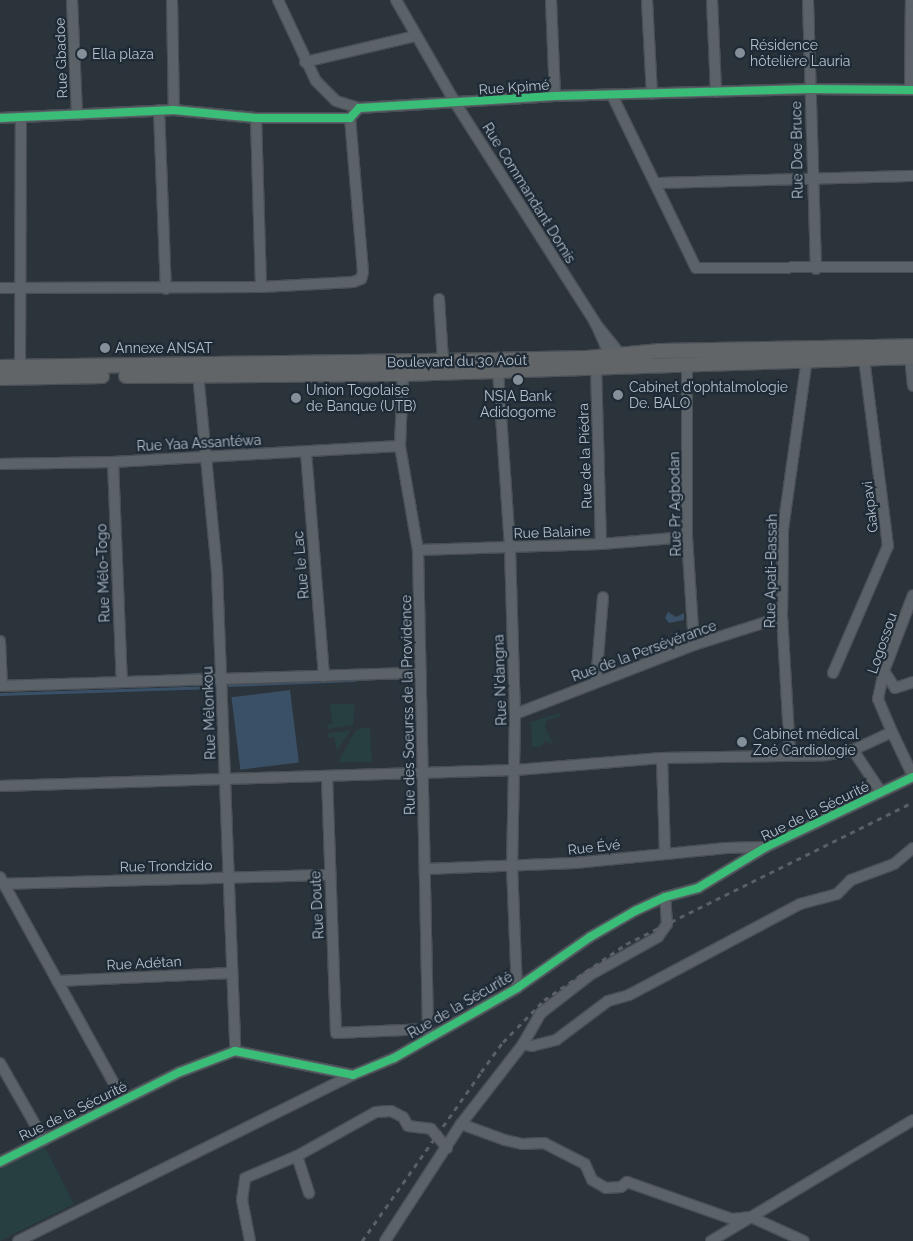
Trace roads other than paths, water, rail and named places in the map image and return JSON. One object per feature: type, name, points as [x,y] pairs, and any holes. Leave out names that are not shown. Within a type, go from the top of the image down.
[{"type":"highway","name":"Boulevard du 30 Août","points":[[0,367],[20,372],[198,369],[443,361],[616,360],[912,353]]},
{"type":"highway","name":"Boulevard du 30 Août","points":[[198,369],[403,374],[596,367],[616,360],[687,362],[864,358],[912,353]]},
{"type":"highway","name":"Boulevard du 30 Août","points":[[0,378],[20,372]]},
{"type":"street","name":"Rue Gbadoe","points":[[72,0],[77,115]]},
{"type":"street","points":[[172,0],[174,110]]},
{"type":"street","points":[[0,288],[166,289],[261,287],[353,282],[361,279],[363,272],[350,118],[359,108],[336,100],[324,91],[305,62],[278,0]]},
{"type":"street","name":"Rue Commandant Domis","points":[[396,0],[456,104],[595,322],[602,328],[616,360]]},
{"type":"street","points":[[552,0],[555,96]]},
{"type":"street","points":[[647,0],[652,94]]},
{"type":"street","points":[[712,0],[716,92]]},
{"type":"street","name":"Rue Doe Bruce","points":[[808,0],[811,177],[816,269]]},
{"type":"street","points":[[911,0],[912,90]]},
{"type":"street","points":[[305,62],[416,36]]},
{"type":"street","name":"Rue Kpimé","points":[[359,108],[456,104],[555,96],[810,89],[912,90]]},
{"type":"street","points":[[612,95],[696,268],[816,269],[913,267]]},
{"type":"street","points":[[159,110],[166,289]]},
{"type":"street","points":[[0,118],[174,110],[256,118],[350,118]]},
{"type":"street","points":[[20,372],[21,117]]},
{"type":"street","points":[[256,118],[261,287]]},
{"type":"street","points":[[655,183],[811,177],[913,176]]},
{"type":"street","points":[[439,299],[443,361]]},
{"type":"street","points":[[912,353],[913,386]]},
{"type":"street","name":"Gakpavi","points":[[833,673],[888,546],[864,358]]},
{"type":"street","name":"Rue Apati-Bassah","points":[[790,754],[782,616],[782,529],[807,359]]},
{"type":"street","name":"Rue Pr Agbodan","points":[[687,362],[687,537],[694,645]]},
{"type":"street","name":"Rue de la Piédra","points":[[596,367],[601,544]]},
{"type":"street","name":"Rue Mélonkou","points":[[198,369],[217,572],[235,1051]]},
{"type":"street","name":"Rue N'dangna","points":[[498,371],[510,548],[515,714],[516,770],[512,866],[516,988]]},
{"type":"street","name":"Rue des Soeurss de la Providence","points":[[403,374],[400,446],[418,550],[428,1033]]},
{"type":"street","name":"Rue Yaa Assantéwa","points":[[0,464],[112,462],[400,446]]},
{"type":"street","name":"Rue le Lac","points":[[306,452],[324,676]]},
{"type":"street","name":"Rue Mélo-Togo","points":[[112,462],[122,682]]},
{"type":"street","name":"Rue Balaine","points":[[418,550],[601,544],[687,537]]},
{"type":"street","name":"Logossou","points":[[892,732],[878,700],[884,671],[913,595]]},
{"type":"street","points":[[596,682],[603,597]]},
{"type":"street","name":"Rue de la Persévérance","points":[[515,714],[694,645],[782,616]]},
{"type":"street","points":[[0,641],[1,686],[421,674]]},
{"type":"street","points":[[884,671],[895,688],[913,682]]},
{"type":"street","points":[[0,786],[516,770],[662,758],[790,754],[826,755],[854,750],[892,732],[913,777]]},
{"type":"street","points":[[854,750],[881,792]]},
{"type":"street","points":[[662,758],[665,853]]},
{"type":"street","name":"Rue Doute","points":[[327,776],[336,1033],[428,1033]]},
{"type":"street","name":"Rue de la Sécurité","points":[[18,1241],[353,1074],[394,1058],[428,1033],[516,988],[590,937],[665,897],[698,888],[766,847],[913,777]]},
{"type":"street","name":"Rue Évé","points":[[425,870],[575,863],[665,853],[766,847]]},
{"type":"street","points":[[523,1044],[532,1046],[556,1040],[608,1001],[629,995],[800,904],[837,894],[851,880],[894,864],[913,848]]},
{"type":"street","name":"Rue Trondzido","points":[[2,880],[329,875]]},
{"type":"street","points":[[2,880],[123,1100]]},
{"type":"street","points":[[384,1241],[461,1124],[523,1044],[541,1013],[562,994],[658,937],[667,924],[665,897]]},
{"type":"street","name":"Rue Adétan","points":[[58,981],[232,973]]},
{"type":"street","points":[[235,1051],[353,1074]]},
{"type":"street","name":"Rue de la Sécurité","points":[[0,1162],[180,1072],[235,1051]]},
{"type":"street","points":[[0,1063],[44,1140]]},
{"type":"street","points":[[250,1241],[242,1200],[245,1178],[297,1156],[376,1112],[391,1110],[403,1117],[408,1126],[430,1129],[437,1133],[447,1148]]},
{"type":"street","points":[[710,1241],[913,1120]]},
{"type":"street","points":[[461,1124],[505,1140],[523,1144],[544,1143],[584,1164],[592,1180],[606,1188],[621,1187],[627,1182],[732,1219],[751,1217],[804,1241]]},
{"type":"street","points":[[297,1156],[309,1193]]},
{"type":"water","points":[[668,612],[676,617],[684,613],[684,620],[669,623],[665,618]]},
{"type":"water","points":[[290,690],[299,762],[240,770],[231,697]]},
{"type":"waterway","points":[[147,677],[210,673]]},
{"type":"waterway","points":[[387,679],[411,679]]},
{"type":"waterway","points":[[229,685],[354,680]]},
{"type":"waterway","points":[[0,694],[214,687]]},
{"type":"railway","points":[[362,1241],[503,1042],[544,1000],[626,944],[913,802]]},
{"type":"place","name":"Résidence hôtelière Lauria","points":[[740,53]]},
{"type":"place","name":"Ella plaza","points":[[82,54]]},
{"type":"place","name":"Annexe ANSAT","points":[[105,348]]},
{"type":"place","name":"NSIA Bank Adidogome","points":[[518,380]]},
{"type":"place","name":"Cabinet d'ophtalmologie De. BALO","points":[[618,395]]},
{"type":"place","name":"Union Togolaise de Banque (UTB)","points":[[296,398]]},
{"type":"place","name":"Cabinet médical Zoé Cardiologie","points":[[742,742]]}]
